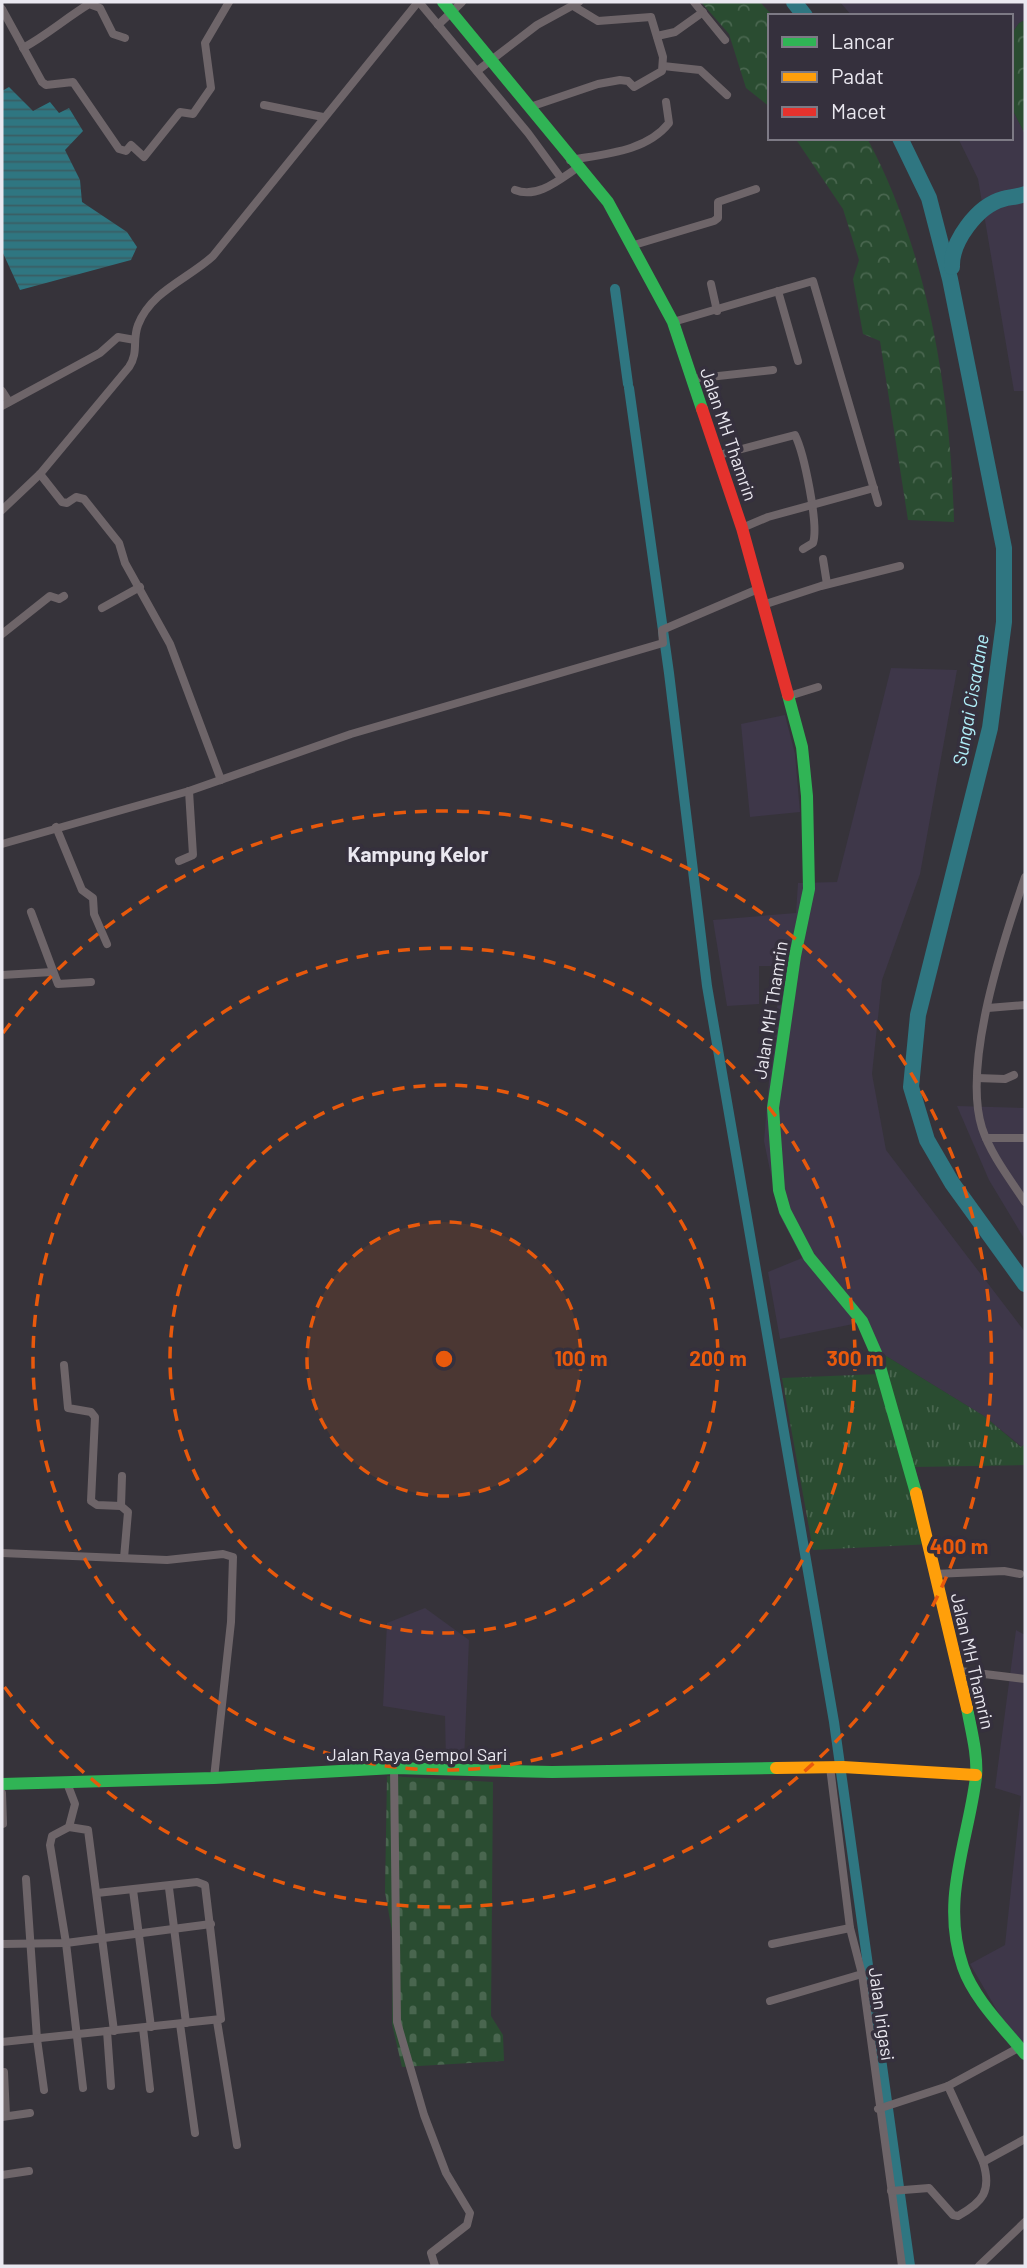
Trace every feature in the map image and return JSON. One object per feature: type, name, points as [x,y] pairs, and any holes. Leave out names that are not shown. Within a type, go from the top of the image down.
[{"type":"street","points":[[2,9],[42,82],[51,85],[71,81],[119,149],[126,151],[131,145],[146,157],[180,112],[193,114],[211,88],[205,43],[229,2]]},
{"type":"street","name":"Jalan MH Thamrin","points":[[443,2],[484,67],[530,107],[569,170],[608,202],[634,245],[673,322],[742,528],[802,747],[807,796],[808,889],[795,956],[773,1108],[779,1190],[785,1211],[809,1257],[862,1321],[868,1333],[922,1516],[934,1574],[960,1671],[973,1740],[976,1775],[954,1883],[956,1938],[963,1968],[973,1988],[1023,2050]]},
{"type":"street","points":[[440,24],[462,2]]},
{"type":"street","points":[[694,2],[725,40]]},
{"type":"street","points":[[2,510],[40,474],[134,359],[135,340],[144,315],[163,290],[196,272],[213,256],[414,3],[484,67],[569,170]]},
{"type":"street","points":[[23,48],[61,27],[71,15],[89,4],[100,8],[113,34],[125,38]]},
{"type":"street","points":[[484,67],[537,26],[577,4],[598,21],[651,18],[663,66],[656,76],[634,88],[628,81],[598,83],[530,107]]},
{"type":"street","points":[[657,36],[675,32],[703,12]]},
{"type":"street","points":[[663,66],[700,70],[727,95]]},
{"type":"street","points":[[515,190],[527,194],[569,170],[648,141],[669,123],[666,102]]},
{"type":"street","points":[[264,105],[323,117]]},
{"type":"street","points":[[634,245],[714,220],[718,218],[718,202],[756,189]]},
{"type":"street","points":[[673,322],[717,311],[807,281],[815,284],[878,503]]},
{"type":"street","points":[[710,284],[717,311]]},
{"type":"street","points":[[778,290],[798,361]]},
{"type":"street","points":[[2,391],[5,404],[100,353],[118,337],[135,340]]},
{"type":"street","points":[[691,379],[773,370]]},
{"type":"street","points":[[719,455],[795,435],[813,504],[815,538],[813,544],[803,549]]},
{"type":"street","points":[[40,474],[62,502],[67,503],[76,497],[84,499],[119,543],[125,564],[170,644],[221,780]]},
{"type":"street","points":[[742,528],[813,504],[874,488]]},
{"type":"street","points":[[823,559],[827,584]]},
{"type":"street","points":[[763,605],[827,584],[900,566]]},
{"type":"street","points":[[102,608],[140,587]]},
{"type":"street","points":[[2,844],[189,791],[351,734],[663,643],[662,630],[758,589]]},
{"type":"street","points":[[2,634],[50,596],[59,599],[64,596]]},
{"type":"street","points":[[789,696],[818,687]]},
{"type":"street","points":[[179,861],[193,855],[189,791]]},
{"type":"street","points":[[56,827],[82,890],[93,898],[94,914],[107,944]]},
{"type":"street","points":[[1025,877],[988,1008],[977,1078],[979,1113],[985,1138],[1025,1202]]},
{"type":"street","points":[[1014,909],[1025,911]]},
{"type":"street","points":[[32,912],[52,972],[60,985],[91,982]]},
{"type":"street","points":[[2,975],[52,972]]},
{"type":"street","points":[[988,1008],[1025,1005]]},
{"type":"street","points":[[977,1078],[1005,1079],[1014,1075]]},
{"type":"street","points":[[985,1138],[1025,1138]]},
{"type":"street","points":[[64,1365],[68,1408],[91,1412],[95,1417],[91,1501],[97,1505],[121,1506],[128,1512],[124,1558]]},
{"type":"street","points":[[121,1506],[122,1476]]},
{"type":"street","points":[[2,1553],[187,1560],[223,1554],[235,1559],[214,1778]]},
{"type":"street","points":[[934,1574],[1004,1571],[1020,1574]]},
{"type":"street","points":[[960,1671],[1025,1679]]},
{"type":"street","name":"Jalan Raya Gempol Sari","points":[[2,1784],[214,1778],[394,1768],[552,1772],[835,1767],[976,1775]]},
{"type":"street","name":"Jalan Irigasi","points":[[835,1767],[850,1928],[862,1975],[896,2190],[902,2266]]},
{"type":"street","points":[[394,1768],[397,2022],[424,2115],[446,2173],[470,2213],[467,2225],[432,2252],[430,2257],[435,2266]]},
{"type":"street","points":[[67,1783],[75,1804],[69,1827]]},
{"type":"street","points":[[2,1793],[3,1824]]},
{"type":"street","points":[[83,2088],[66,1943],[50,1845],[52,1836],[69,1827],[88,1829],[102,1938],[110,2031],[111,2086]]},
{"type":"street","points":[[26,1880],[37,2039],[44,2090]]},
{"type":"street","points":[[97,1893],[203,1883],[222,2011],[218,2021],[237,2145]]},
{"type":"street","points":[[169,1888],[195,2133]]},
{"type":"street","points":[[133,1890],[147,2027],[150,2089]]},
{"type":"street","points":[[2,1944],[66,1943],[211,1924]]},
{"type":"street","points":[[772,1944],[850,1928]]},
{"type":"street","points":[[770,2001],[862,1975]]},
{"type":"street","points":[[2,2042],[218,2021]]},
{"type":"street","points":[[883,2107],[948,2086],[1023,2050]]},
{"type":"street","points":[[4,2072],[4,2116],[30,2113]]},
{"type":"street","points":[[896,2190],[929,2188],[953,2215],[958,2216],[981,2200],[989,2179],[948,2086]]},
{"type":"street","points":[[983,2162],[1025,2139]]},
{"type":"street","points":[[2,2175],[29,2171]]},
{"type":"street","points":[[979,2266],[1025,2222]]},
{"type":"shaded area","points":[[840,2],[1025,2],[1025,20],[1019,23],[1013,32],[1013,14],[850,14]]},
{"type":"shaded area","points":[[1013,111],[1025,134],[1025,391],[1014,391],[978,179],[959,140],[1013,140]]},
{"type":"shaded area","points":[[891,668],[957,670],[920,874],[882,980],[872,1074],[886,1150],[1025,1332],[1025,1444],[1022,1447],[984,1416],[873,1348],[858,1323],[780,1339],[768,1272],[802,1258],[779,1214],[764,1141],[773,1032],[784,966],[759,966],[759,1004],[727,1006],[713,920],[796,913],[798,883],[837,882]]},
{"type":"shaded area","points":[[785,715],[795,754],[800,812],[750,817],[741,724]]},
{"type":"shaded area","points":[[957,1106],[1025,1108],[1025,1240],[989,1180]]},
{"type":"shaded area","points":[[425,1608],[469,1640],[464,1762],[446,1762],[445,1716],[383,1706],[387,1623]]},
{"type":"shaded area","points":[[1016,1630],[1025,1635],[1025,2049],[1009,2031],[970,1964],[1005,1945],[1021,1796],[995,1788]]},
{"type":"green space","points":[[701,2],[760,2],[771,14],[768,14],[768,105],[746,88],[729,34]]},
{"type":"green space","points":[[1025,20],[1025,134],[1013,111],[1013,32],[1019,23]]},
{"type":"green space","points":[[796,140],[868,140],[888,182],[921,276],[932,325],[948,424],[954,522],[908,520],[880,341],[863,334],[853,279],[859,260],[843,209]]},
{"type":"green space","points":[[873,1348],[984,1416],[1021,1447],[1025,1444],[1025,1465],[915,1467],[932,1544],[813,1550],[782,1378],[878,1374]]},
{"type":"green space","points":[[387,1776],[493,1782],[491,2016],[503,2035],[504,2061],[402,2067],[392,2024],[393,1937],[385,1892]]},
{"type":"water","points":[[9,87],[33,111],[50,102],[59,113],[69,108],[83,131],[65,150],[80,180],[82,202],[127,232],[137,247],[131,260],[20,290],[2,251],[2,91]]},
{"type":"waterway","name":"Sungai Cisadane","points":[[794,2],[803,14]]},
{"type":"waterway","name":"Sungai Cisadane","points":[[901,140],[929,198],[950,279],[1004,548],[1004,622],[990,728],[918,1015],[911,1087],[927,1140],[952,1183],[1025,1284]]},
{"type":"waterway","points":[[952,267],[961,236],[975,217],[993,203],[1025,194]]},
{"type":"waterway","points":[[615,289],[628,384]]},
{"type":"waterway","points":[[629,388],[669,673],[707,986],[834,1722],[910,2266]]},
{"type":"traffic: fast","points":[[443,2],[608,202],[673,322],[702,409]]},
{"type":"traffic: fast","points":[[788,695],[802,747],[807,796],[809,889],[795,956],[773,1108],[779,1190],[785,1211],[809,1257],[862,1321],[876,1353],[916,1493]]},
{"type":"traffic: fast","points":[[967,1708],[975,1751],[976,1777],[955,1895],[957,1942],[963,1967],[974,1990],[1025,2054]]},
{"type":"traffic: fast","points":[[2,1784],[214,1778],[394,1768],[552,1772],[776,1768]]},
{"type":"traffic: slow","points":[[916,1493],[967,1708]]},
{"type":"traffic: slow","points":[[776,1768],[843,1767],[976,1775]]},
{"type":"traffic: jam","points":[[702,409],[742,528],[788,695]]},
{"type":"district","name":"Kampung Kelor","points":[[418,853]]}]
